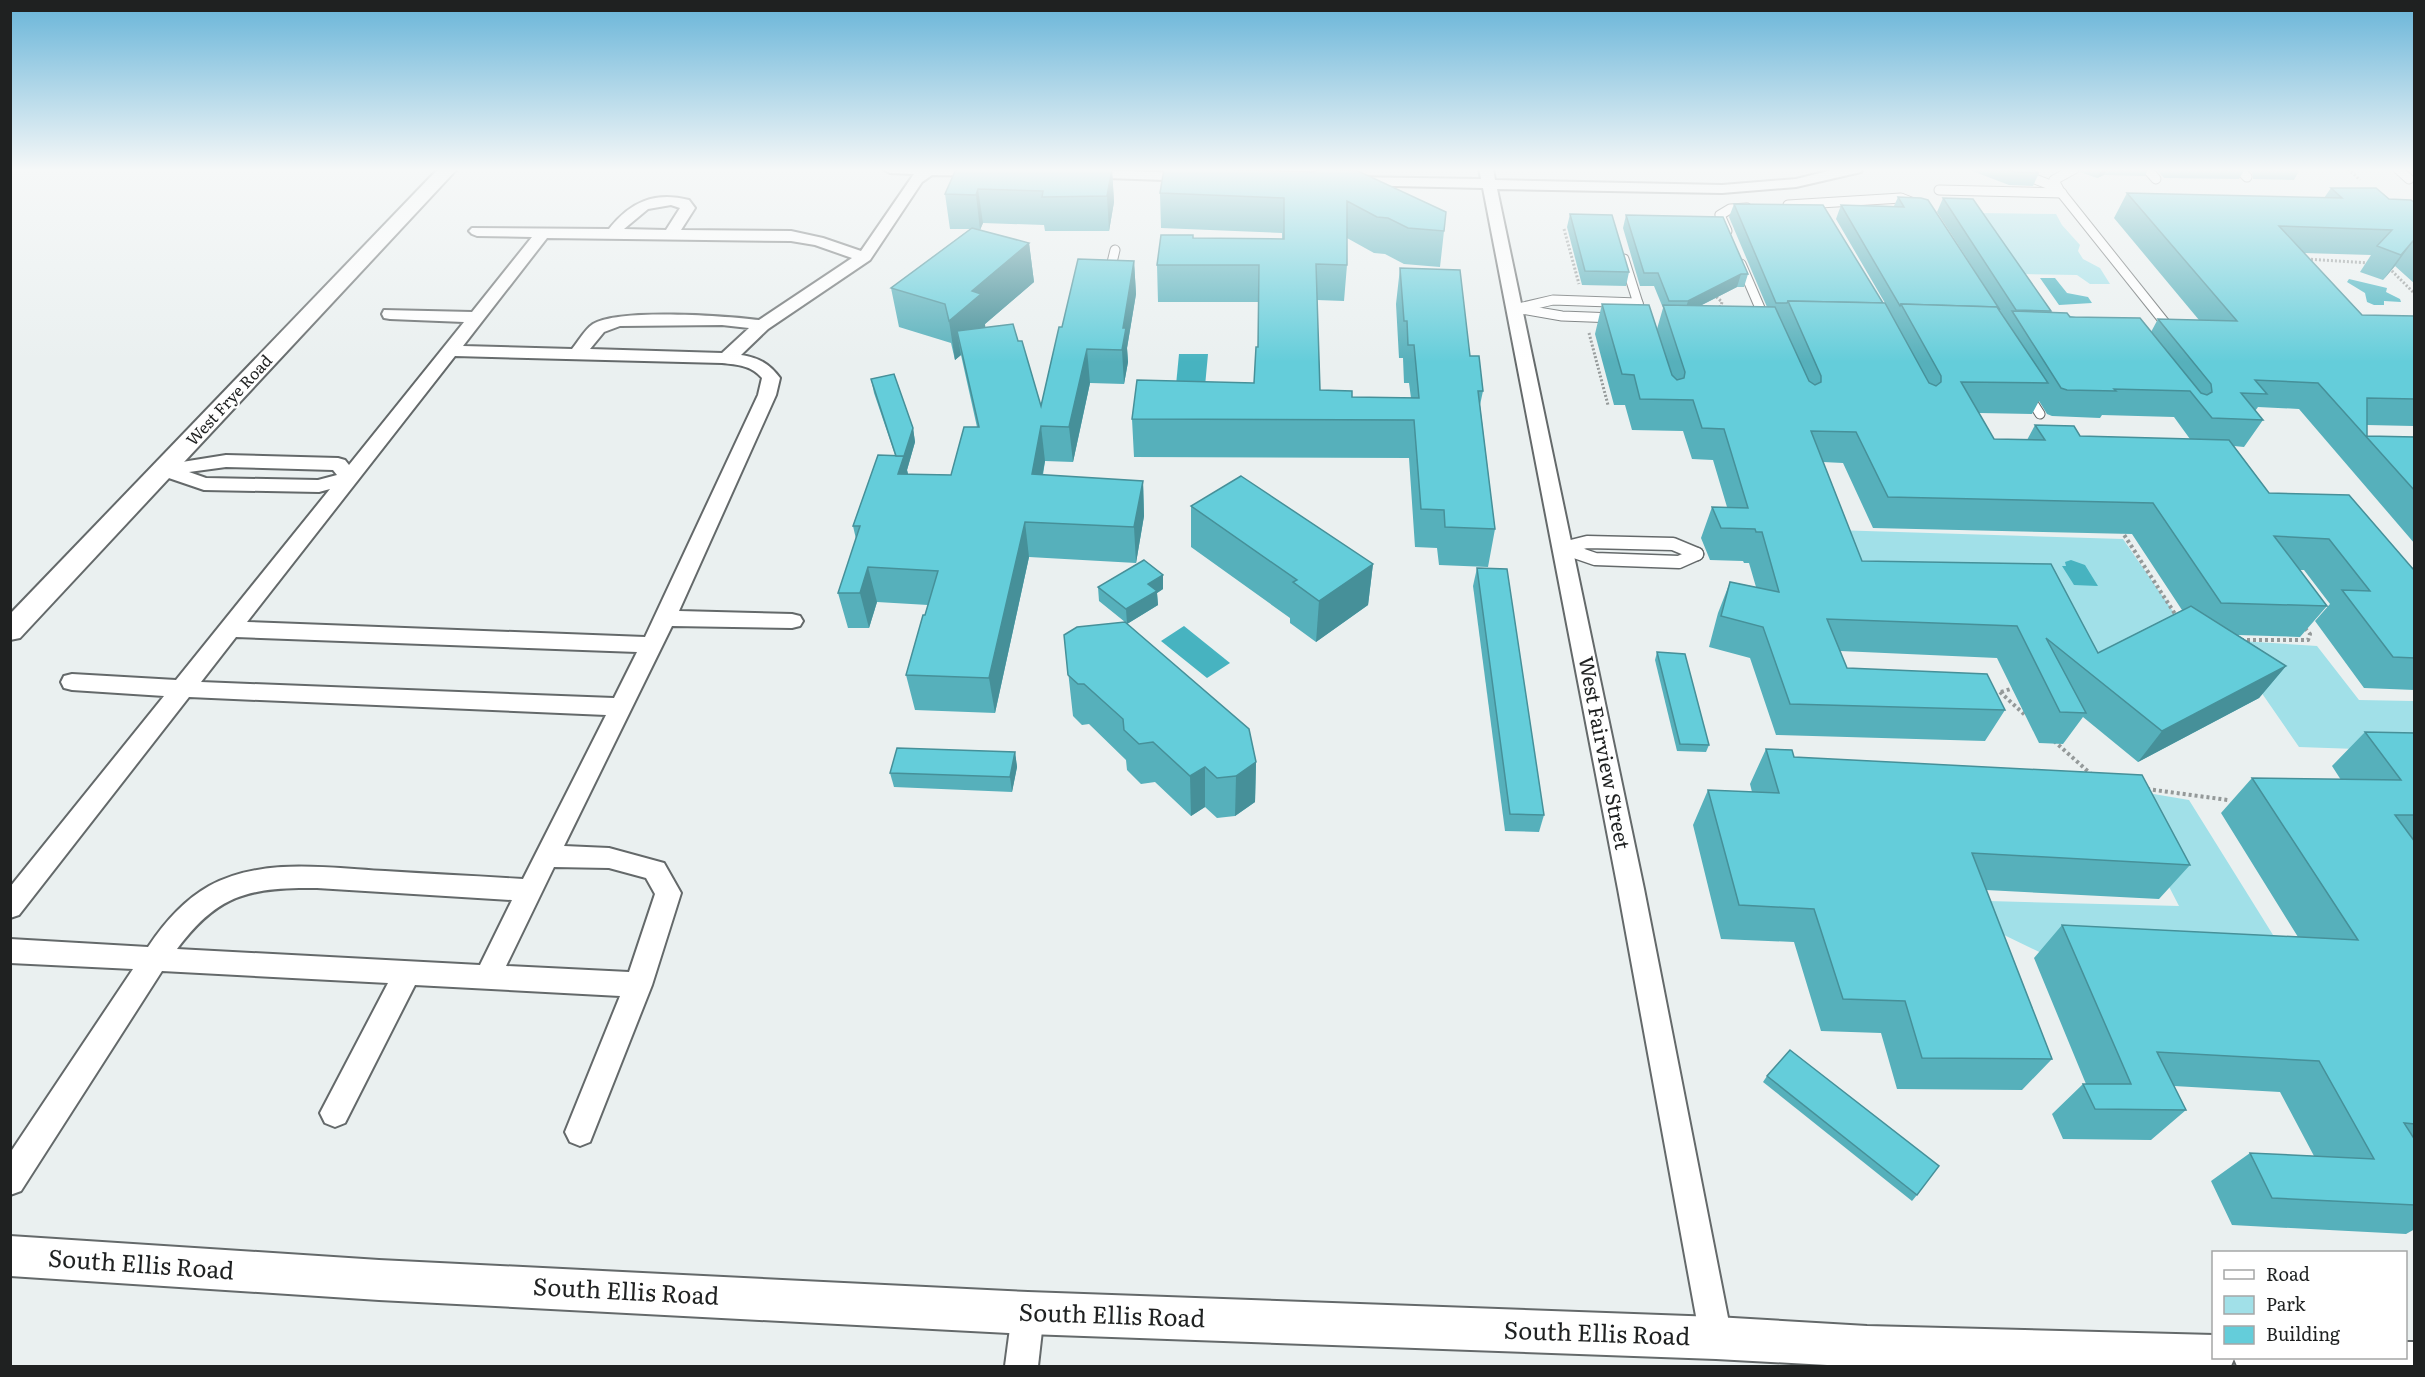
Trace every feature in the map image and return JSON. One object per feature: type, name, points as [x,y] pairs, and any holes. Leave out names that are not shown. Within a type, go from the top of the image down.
[{"type":"street","name":"West Frye Road","points":[[10,631],[387,233]]},
{"type":"street","points":[[10,907],[543,233]]},
{"type":"street","points":[[552,233],[791,236],[818,241],[864,257]]},
{"type":"street","points":[[727,358],[762,325],[864,257],[880,233]]},
{"type":"street","name":"West Fairview Street","points":[[1500,233],[1716,1338]]},
{"type":"street","points":[[390,314],[477,316]]},
{"type":"street","points":[[577,354],[598,328],[618,321],[722,320],[762,325]]},
{"type":"street","points":[[450,351],[727,358],[750,361],[764,367],[771,378],[767,395],[665,618],[487,978]]},
{"type":"street","points":[[164,470],[204,484],[319,486],[350,477]]},
{"type":"street","points":[[665,618],[792,621]]},
{"type":"street","points":[[230,629],[651,645]]},
{"type":"street","points":[[72,682],[183,689],[620,707]]},
{"type":"street","points":[[547,855],[609,858],[655,870],[668,893],[638,985],[580,1132]]},
{"type":"street","points":[[10,1180],[171,934],[197,909],[229,888],[262,879],[310,878],[529,890]]},
{"type":"street","points":[[10,951],[638,985]]},
{"type":"street","points":[[334,1113],[408,974]]},
{"type":"street","name":"South Ellis Road","points":[[10,1256],[379,1280],[1028,1313],[1716,1338],[1867,1347],[2212,1356]]},
{"type":"street","points":[[1021,1366],[1028,1313]]},
{"type":"street","points":[[2286,1359],[2415,1363]]},
{"type":"lane","points":[[1727,233],[1729,237]]},
{"type":"lane","points":[[2094,233],[2166,324],[2155,335],[2145,335]]},
{"type":"lane","points":[[1621,249],[1647,331]]},
{"type":"lane","points":[[1108,282],[1114,250]]},
{"type":"lane","points":[[1737,255],[1771,335]]},
{"type":"lane","points":[[1515,308],[1553,300],[1638,303]]},
{"type":"lane","points":[[1583,301],[1588,317]]},
{"type":"lane","points":[[1515,308],[1562,316],[1620,318]]},
{"type":"lane","points":[[1632,319],[1655,320]]},
{"type":"lane","points":[[2022,386],[2040,414]]},
{"type":"lane","points":[[1587,542],[1673,544],[1697,554],[1679,562],[1594,559],[1563,548],[1587,542]]},
{"type":"path","points":[[1565,233],[1580,288]]},
{"type":"path","points":[[2301,259],[2376,264]]},
{"type":"path","points":[[2393,264],[2386,265],[2415,293]]},
{"type":"path","points":[[1688,278],[1692,288]]},
{"type":"path","points":[[1702,279],[1706,290]]},
{"type":"path","points":[[1692,288],[1706,290],[1720,298],[1722,302],[1717,308],[1697,310],[1679,302],[1677,298],[1680,291],[1692,288]]},
{"type":"path","points":[[1597,330],[1589,333],[1608,405]]},
{"type":"path","points":[[2118,527],[2181,624]]},
{"type":"path","points":[[2131,547],[2143,548]]},
{"type":"path","points":[[2233,640],[2308,640],[2310,634],[2303,625]]},
{"type":"path","points":[[2022,685],[2000,692],[2033,722]]},
{"type":"path","points":[[2050,737],[2091,774],[2100,778]]},
{"type":"path","points":[[2139,787],[2228,800]]},
{"type":"green space","points":[[1992,233],[2069,233],[2080,245],[2078,251],[2083,259],[2100,268],[2110,284],[2090,284],[2077,275],[2022,274]]},
{"type":"green space","points":[[1834,530],[2123,539],[2188,633],[2079,669],[1855,581]]},
{"type":"green space","points":[[2225,640],[2317,646],[2359,700],[2414,701],[2414,751],[2299,747]]},
{"type":"green space","points":[[2118,788],[2189,800],[2293,967],[2052,958],[2004,935],[1988,901],[2179,906]]},
{"type":"shaded area","points":[[2040,278],[2055,278],[2067,293],[2088,297],[2092,303],[2059,305]]},
{"type":"shaded area","points":[[2349,279],[2387,288],[2386,292],[2400,299],[2401,302],[2384,301],[2384,305],[2374,305],[2367,302],[2365,293],[2347,282]]},
{"type":"shaded area","points":[[1179,354],[1208,354],[1205,386],[1176,385]]},
{"type":"shaded area","points":[[2071,560],[2085,565],[2098,586],[2074,585],[2062,566],[2066,566],[2065,562]]},
{"type":"shaded area","points":[[1184,626],[1230,663],[1207,678],[1161,641]]},
{"type":"building","points":[[965,233],[992,233],[1029,243],[972,291],[981,294],[949,321],[945,304],[891,288]]},
{"type":"building","points":[[1284,233],[1347,233],[1347,265],[1316,264],[1320,390],[1352,391],[1352,397],[1419,398],[1414,345],[1408,345],[1407,321],[1404,321],[1400,268],[1460,270],[1470,356],[1479,356],[1483,391],[1478,391],[1495,529],[1445,527],[1444,510],[1421,509],[1414,420],[1132,419],[1137,380],[1254,383],[1256,347],[1258,347],[1259,265],[1157,265],[1161,235],[1193,235],[1193,238],[1284,239]]},
{"type":"building","points":[[1575,233],[1617,233],[1629,272],[1585,271]]},
{"type":"building","points":[[1632,233],[1730,233],[1748,274],[1741,274],[1688,301],[1669,301],[1658,273],[1644,273]]},
{"type":"building","points":[[1746,233],[1840,233],[1883,303],[1788,301],[1787,303],[1776,303]]},
{"type":"building","points":[[1858,233],[1950,233],[2000,310],[1997,307],[1901,304],[1900,306]]},
{"type":"building","points":[[1966,233],[1997,233],[2051,311],[2016,310]]},
{"type":"building","points":[[2162,233],[2286,233],[2362,315],[2415,316],[2415,399],[2367,398],[2367,436],[2415,437],[2415,491],[2318,383],[2255,380],[2267,394],[2241,393],[2263,420],[2212,418],[2190,391],[2067,390],[2061,388],[2012,311],[2067,313],[2070,317],[2140,318],[2201,393],[2207,395],[2212,392],[2211,384],[2158,319],[2237,321]]},
{"type":"building","points":[[2389,233],[2415,233],[2415,242],[2413,241],[2401,255],[2377,246]]},
{"type":"building","points":[[1078,259],[1134,261],[1123,328],[1126,328],[1122,350],[1087,349],[1069,427],[1041,426],[1032,474],[1143,481],[1134,527],[1025,522],[989,678],[906,675],[938,571],[868,567],[860,593],[838,593],[860,526],[853,526],[878,455],[904,456],[898,474],[951,475],[964,427],[979,427],[957,331],[1013,324],[1018,341],[1022,341],[1041,406],[1059,327],[1062,327]]},
{"type":"building","points":[[1788,301],[1885,303],[1929,383],[1936,386],[1941,382],[1941,376],[1901,304],[1997,307],[2048,383],[1961,382],[1994,439],[2045,440],[2035,425],[2074,426],[2080,436],[2229,440],[2269,493],[2349,495],[2415,569],[2415,658],[2393,657],[2342,590],[2370,591],[2329,539],[2274,536],[2327,606],[2221,603],[2153,503],[1888,497],[1856,432],[1811,431],[1862,561],[2051,564],[2098,653],[2191,606],[2286,666],[2162,731],[2046,638],[2086,713],[2060,712],[2017,626],[1827,619],[1847,668],[1987,674],[2005,710],[1790,704],[1763,627],[1721,616],[1730,582],[1779,592],[1762,532],[1756,532],[1755,529],[1721,528],[1712,507],[1748,508],[1724,429],[1702,428],[1693,400],[1640,399],[1634,375],[1622,374],[1602,304],[1649,305],[1672,375],[1677,380],[1684,378],[1685,372],[1663,305],[1775,307],[1809,381],[1815,385],[1821,382],[1821,376]]},
{"type":"building","points":[[894,374],[913,428],[904,456],[896,456],[871,379]]},
{"type":"building","points":[[1241,476],[1373,564],[1319,601],[1293,582],[1297,580],[1191,506]]},
{"type":"building","points":[[1144,560],[1163,575],[1148,584],[1157,591],[1126,609],[1098,587]]},
{"type":"building","points":[[1477,568],[1507,569],[1544,815],[1510,814]]},
{"type":"building","points":[[1125,622],[1249,729],[1256,762],[1236,776],[1217,778],[1205,767],[1190,776],[1153,742],[1139,744],[1124,730],[1123,719],[1084,684],[1078,684],[1068,675],[1064,635],[1077,627]]},
{"type":"building","points":[[1657,652],[1685,654],[1709,745],[1680,744]]},
{"type":"building","points":[[2365,732],[2415,733],[2415,815],[2395,815],[2415,842],[2415,1124],[2404,1123],[2415,1140],[2415,1205],[2272,1198],[2250,1153],[2374,1159],[2319,1061],[2157,1052],[2186,1110],[2095,1109],[2083,1084],[2131,1084],[2062,925],[2358,940],[2252,778],[2401,780]]},
{"type":"building","points":[[897,748],[1015,752],[1010,777],[890,773]]},
{"type":"building","points":[[1766,749],[1792,750],[1794,757],[2142,775],[2190,865],[1972,853],[2052,1059],[1922,1058],[1905,1001],[1843,999],[1814,909],[1739,905],[1708,790],[1779,793]]},
{"type":"building","points":[[1790,1050],[1939,1166],[1917,1195],[1767,1076]]}]
